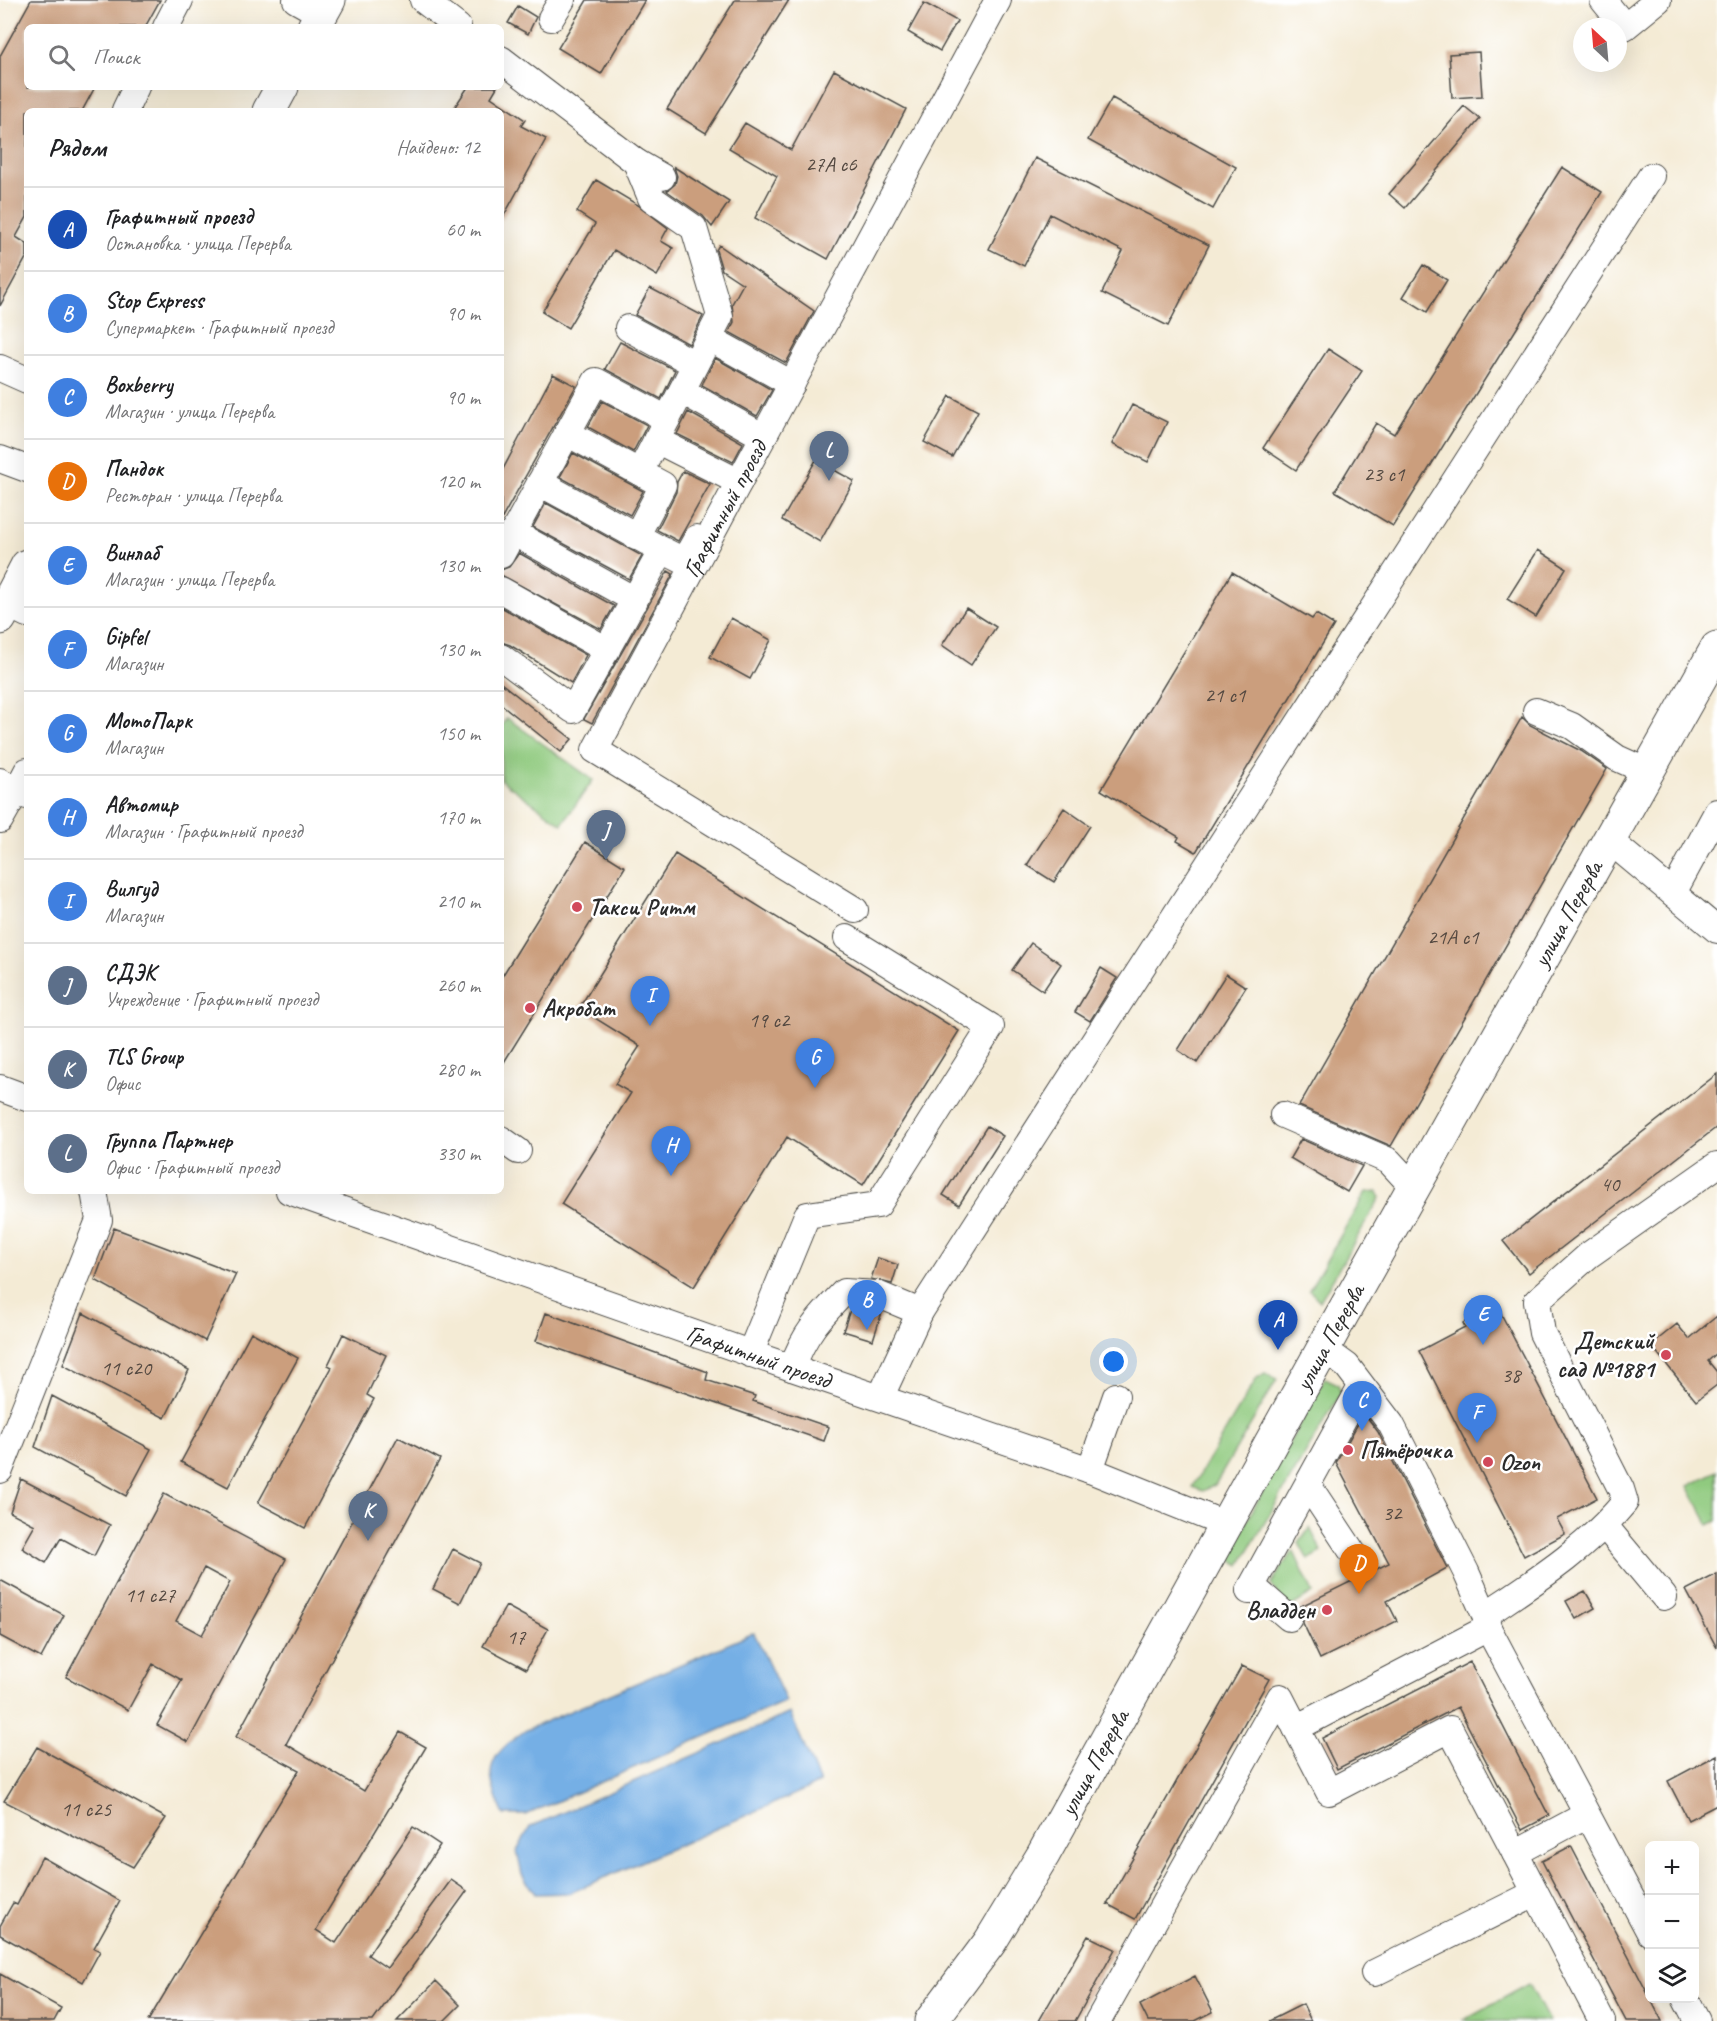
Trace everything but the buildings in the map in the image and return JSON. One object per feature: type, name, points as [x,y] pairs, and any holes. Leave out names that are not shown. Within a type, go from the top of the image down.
[{"type":"main road","points":[[271,108],[280,90]]},
{"type":"main road","points":[[11,612],[24,575]]},
{"type":"main road","name":"улица Перерва","points":[[931,2021],[990,1942],[1043,1855],[1717,648]]},
{"type":"street","points":[[168,24],[180,0]]},
{"type":"street","points":[[423,0],[454,24]]},
{"type":"street","name":"Графитный проезд","points":[[855,910],[595,750],[731,486],[792,384],[998,0]]},
{"type":"street","points":[[1603,0],[1625,27],[1658,0]]},
{"type":"street","points":[[504,62],[636,162],[662,177]]},
{"type":"street","points":[[125,108],[134,90]]},
{"type":"street","points":[[636,162],[651,198],[694,228],[720,316],[640,472]]},
{"type":"street","points":[[881,1396],[920,1312],[1651,176]]},
{"type":"street","points":[[628,328],[695,364]]},
{"type":"street","points":[[709,338],[792,384]]},
{"type":"street","points":[[0,368],[24,379]]},
{"type":"street","points":[[504,550],[514,533],[540,483],[596,381],[662,429],[731,486],[684,561],[540,483]]},
{"type":"street","points":[[681,391],[762,436]]},
{"type":"street","points":[[567,433],[663,485],[636,537]]},
{"type":"street","points":[[0,459],[24,468]]},
{"type":"street","points":[[514,533],[634,600]]},
{"type":"street","points":[[504,659],[573,710],[662,550]]},
{"type":"street","points":[[504,592],[607,650]]},
{"type":"street","points":[[1536,711],[1575,719],[1617,758],[1648,772]]},
{"type":"street","points":[[0,820],[18,785]]},
{"type":"street","points":[[1673,893],[1717,812]]},
{"type":"street","points":[[1610,841],[1717,930]]},
{"type":"street","points":[[750,1354],[807,1215],[878,1205],[991,1028],[848,938]]},
{"type":"street","points":[[0,1088],[24,1097]]},
{"type":"street","points":[[1283,1115],[1389,1161],[1415,1189]]},
{"type":"street","points":[[1296,1728],[1487,1622],[1569,1559],[1605,1526],[1625,1502],[1621,1489],[1542,1333],[1537,1301],[1589,1255],[1717,1165]]},
{"type":"street","points":[[0,1470],[99,1220],[95,1194]]},
{"type":"street","name":"Графитный проезд","points":[[301,1194],[750,1354],[881,1396],[1090,1470],[1227,1525]]},
{"type":"street","points":[[792,1368],[799,1346],[812,1324],[844,1292],[877,1293],[920,1312]]},
{"type":"street","points":[[1325,1350],[1347,1366],[1391,1424],[1487,1622],[1586,1815],[1645,1924]]},
{"type":"street","points":[[1288,1618],[1250,1589],[1361,1387]]},
{"type":"street","points":[[1090,1470],[1116,1396]]},
{"type":"street","points":[[1308,1485],[1359,1562]]},
{"type":"street","points":[[1605,1526],[1664,1597]]},
{"type":"street","points":[[1098,2021],[1280,1697],[1329,1792],[1450,1729],[1602,2021]]},
{"type":"street","points":[[1515,1853],[1586,1815]]},
{"type":"street","points":[[1374,1973],[1535,1893]]},
{"type":"street","points":[[1688,2003],[1697,2021]]},
{"type":"green space","points":[[507,718],[593,780],[562,824],[504,782],[504,722]]},
{"type":"green space","points":[[1366,1192],[1378,1192],[1380,1198],[1320,1301],[1309,1290]]},
{"type":"green space","points":[[1265,1373],[1277,1380],[1215,1485],[1203,1491],[1192,1487],[1257,1378]]},
{"type":"green space","points":[[1325,1378],[1338,1384],[1341,1393],[1240,1565],[1227,1557]]},
{"type":"green space","points":[[1717,1471],[1717,1521],[1709,1525],[1688,1486]]},
{"type":"green space","points":[[1310,1528],[1322,1552],[1308,1560],[1299,1543]]},
{"type":"green space","points":[[1293,1550],[1313,1593],[1286,1610],[1271,1584]]},
{"type":"green space","points":[[1529,1984],[1549,2021],[1462,2021]]},
{"type":"water","points":[[754,1633],[786,1701],[526,1815],[504,1815],[493,1787],[492,1766],[503,1749],[526,1730]]},
{"type":"water","points":[[790,1713],[820,1783],[570,1893],[535,1894],[522,1875],[517,1851],[530,1827]]},
{"type":"place","name":"Группа Партнер","points":[[829,481]]},
{"type":"place","name":"СДЭК","points":[[606,860]]},
{"type":"place","name":"Такси Ритм","points":[[577,907]]},
{"type":"place","name":"Акробат","points":[[530,1008]]},
{"type":"place","name":"Вилгуд","points":[[650,1026]]},
{"type":"place","name":"МотоПарк","points":[[815,1088]]},
{"type":"place","name":"Автомир","points":[[671,1176]]},
{"type":"place","name":"Stop Express","points":[[867,1330]]},
{"type":"place","name":"Винлаб","points":[[1483,1345]]},
{"type":"place","name":"Графитный проезд","points":[[1278,1350]]},
{"type":"place","name":"Детский сад №1881","points":[[1666,1355]]},
{"type":"place","name":"Boxberry","points":[[1362,1431]]},
{"type":"place","name":"Gipfel","points":[[1477,1443]]},
{"type":"place","name":"Пятёрочка","points":[[1348,1450]]},
{"type":"place","name":"Ozon","points":[[1488,1462]]},
{"type":"place","name":"TLS Group","points":[[368,1541]]},
{"type":"place","name":"Пандок","points":[[1359,1594]]},
{"type":"place","name":"Владден","points":[[1327,1610]]}]
